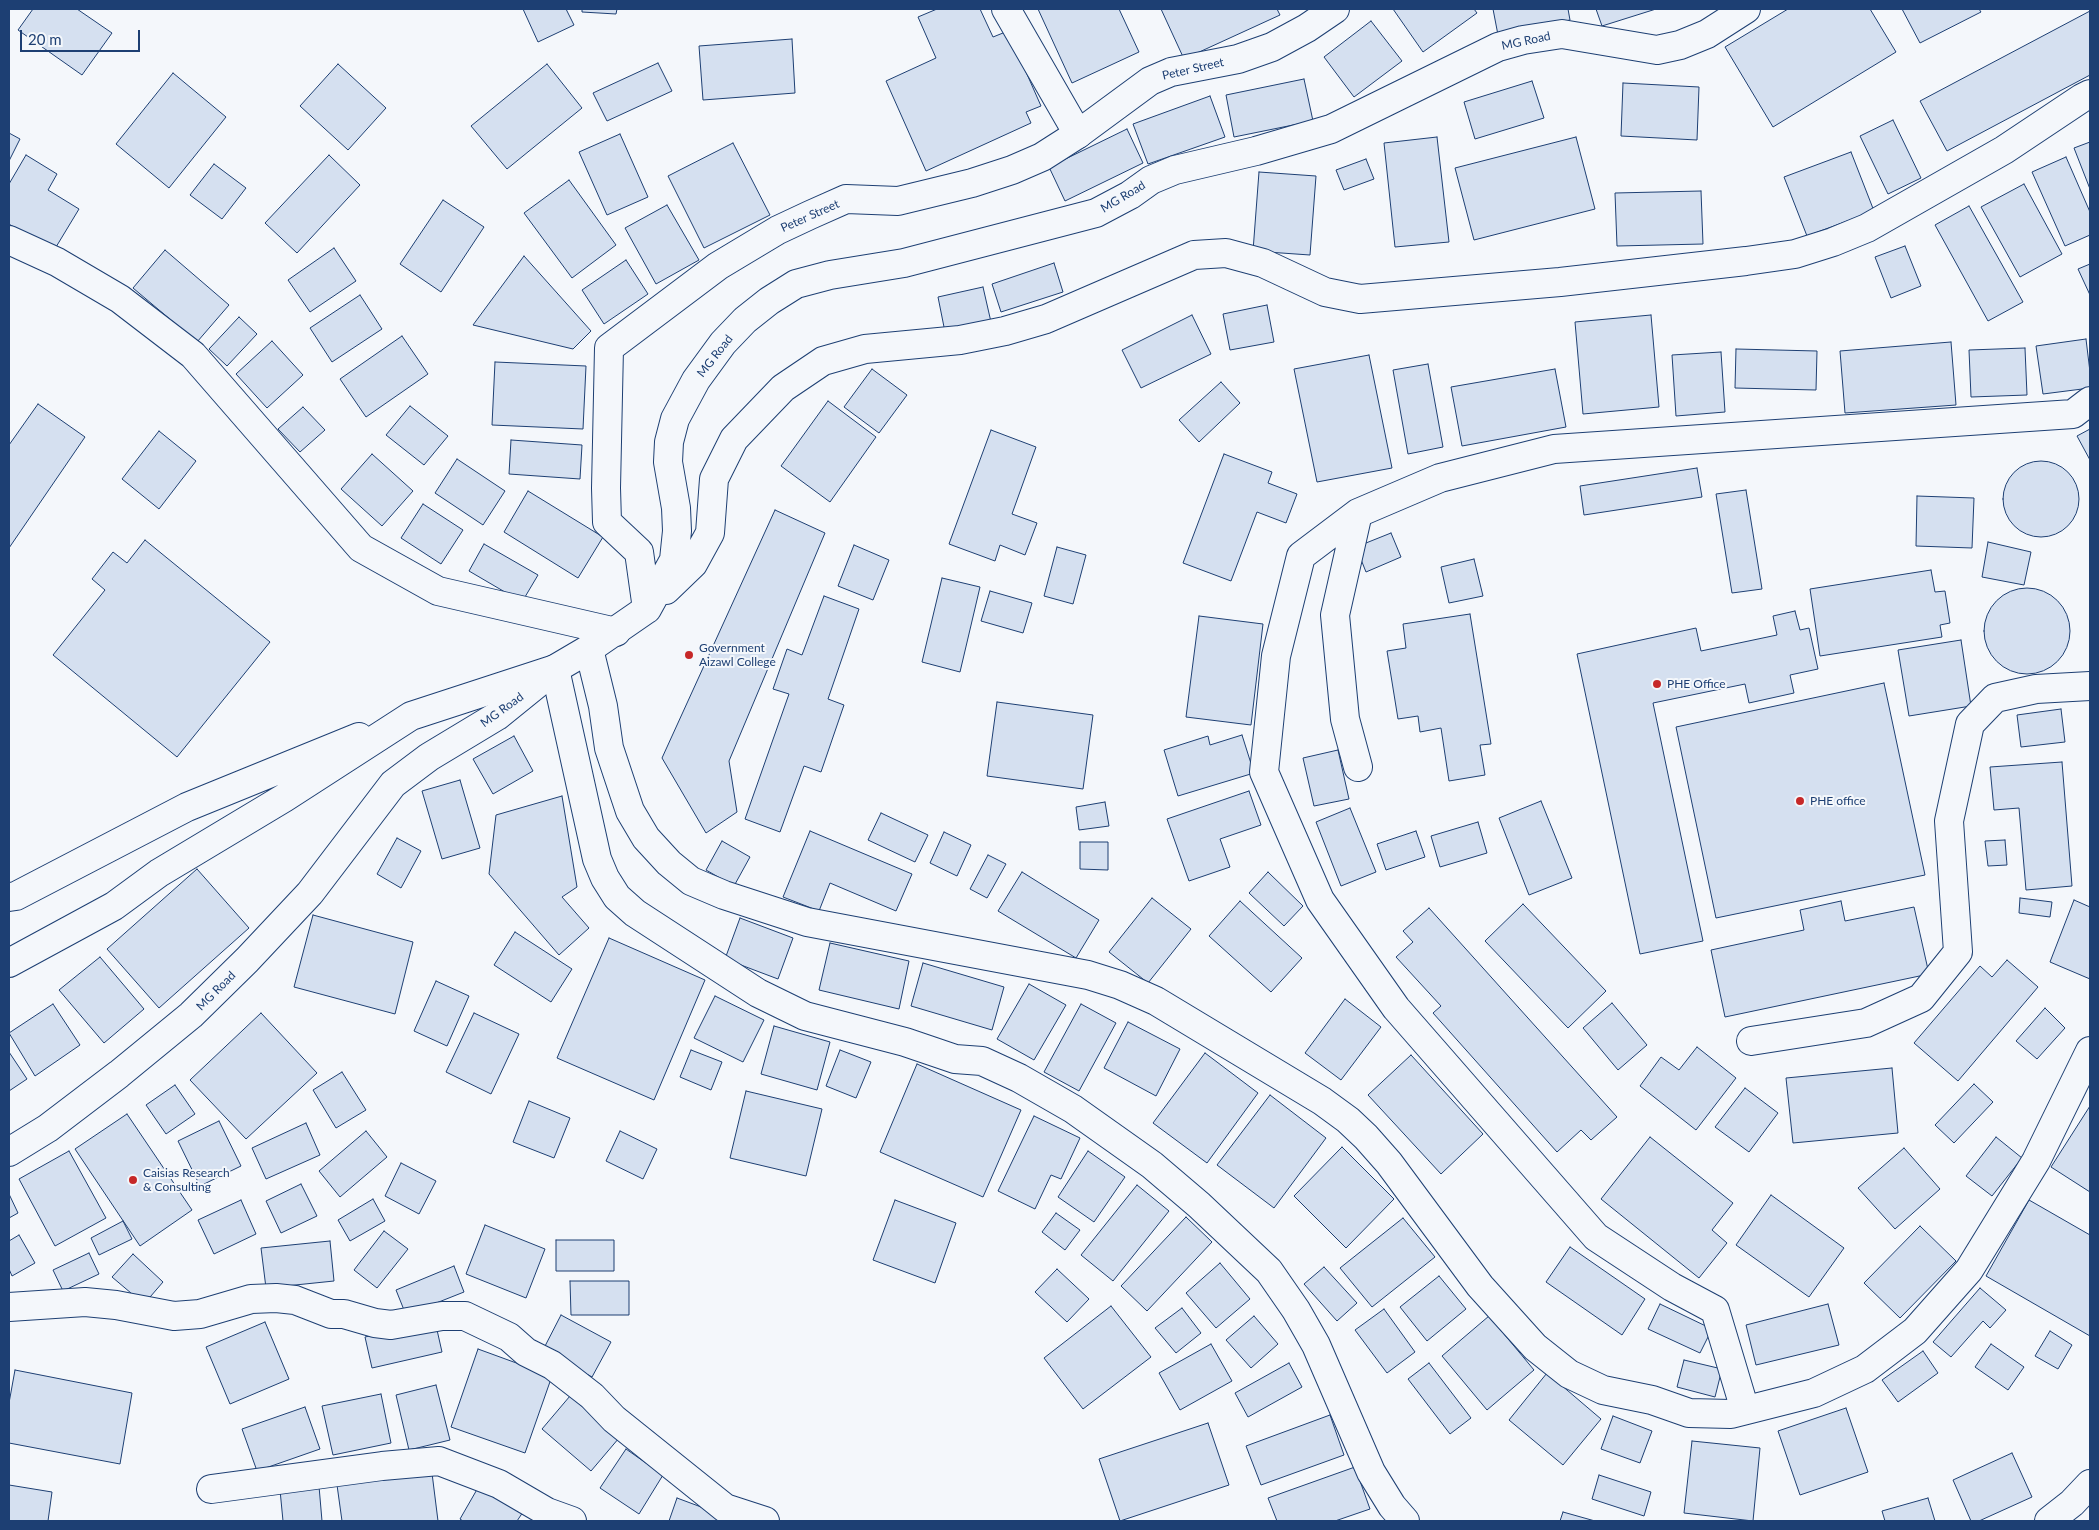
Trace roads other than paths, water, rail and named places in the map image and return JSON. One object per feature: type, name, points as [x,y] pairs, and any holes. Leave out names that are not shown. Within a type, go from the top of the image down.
[{"type":"street","points":[[1006,9],[1078,134]]},
{"type":"street","name":"Peter Street","points":[[647,609],[639,552],[607,522],[609,348],[718,266],[771,234],[810,215],[846,200],[898,201],[972,183],[1012,170],[1042,157],[1078,134],[1150,81],[1172,72],[1238,59],[1272,48],[1336,9]]},
{"type":"street","name":"MG Road","points":[[9,1152],[48,1128],[119,1074],[191,1015],[247,960],[310,893],[393,784],[429,757],[497,716],[554,669],[616,632],[647,609],[674,560],[677,531],[676,508],[668,462],[669,442],[675,419],[696,380],[723,342],[745,320],[796,284],[830,275],[904,262],[1096,213],[1130,195],[1151,180],[1175,170],[1256,151],[1331,129],[1498,46],[1562,34],[1657,50],[1680,45],[1707,34],[1746,9]]},
{"type":"street","points":[[647,609],[693,564],[710,533],[714,479],[734,439],[783,388],[823,362],[865,349],[960,340],[1005,331],[1046,319],[1194,255],[1226,253],[1263,263],[1325,292],[1360,299],[1560,282],[1795,254],[1833,242],[1867,228],[2004,150],[2090,94]]},
{"type":"street","points":[[9,240],[56,262],[120,300],[193,355],[361,548],[438,591],[616,632]]},
{"type":"street","points":[[1745,1410],[1715,1310],[1672,1287],[1596,1237],[1396,1008],[1320,900],[1264,772],[1276,656],[1301,556],[1358,513],[1440,478],[1554,449],[2073,414],[2090,402]]},
{"type":"street","points":[[1358,513],[1335,615],[1345,719],[1358,767]]},
{"type":"street","points":[[589,649],[603,706],[608,748],[630,811],[646,838],[669,863],[691,881],[724,895],[808,922],[1088,975],[1120,985],[1156,1001],[1322,1101],[1348,1120],[1390,1163],[1480,1286],[1535,1347],[1569,1374],[1603,1390],[1652,1400],[1689,1413],[1731,1414],[1814,1393],[1865,1369],[1915,1331],[1969,1270],[2036,1161],[2090,1051]]},
{"type":"street","points":[[9,898],[187,807],[290,763],[411,716],[554,669],[597,859],[605,878],[618,897],[635,913],[758,993],[804,1016],[905,1042],[955,1059],[982,1061],[1019,1078],[1072,1109],[1152,1165],[1200,1205],[1269,1271],[1296,1310],[1316,1345],[1371,1472],[1392,1506],[1405,1521]]},
{"type":"street","points":[[1752,1041],[1866,1023],[1921,998],[1958,952],[1949,821],[1970,724],[1995,698],[2036,689],[2090,686]]},
{"type":"street","points":[[9,964],[114,906],[160,873],[284,798],[411,716]]},
{"type":"street","points":[[9,1307],[85,1302],[116,1305],[174,1316],[200,1314],[251,1299],[276,1298],[295,1300],[330,1314],[344,1314],[375,1323],[392,1325],[442,1316],[465,1316],[509,1337],[526,1352],[552,1365],[592,1396],[614,1418],[725,1508],[765,1521]]},
{"type":"street","points":[[212,1489],[382,1466],[439,1461],[499,1484],[547,1512],[572,1521]]},
{"type":"street","points":[[2049,1521],[2072,1503],[2090,1484]]},
{"type":"place","name":"Government Aizawl College","points":[[689,655]]},
{"type":"place","name":"PHE Office","points":[[1657,684]]},
{"type":"place","name":"PHE office","points":[[1800,801]]},
{"type":"place","name":"Caisias Research & Consulting","points":[[133,1180]]}]
